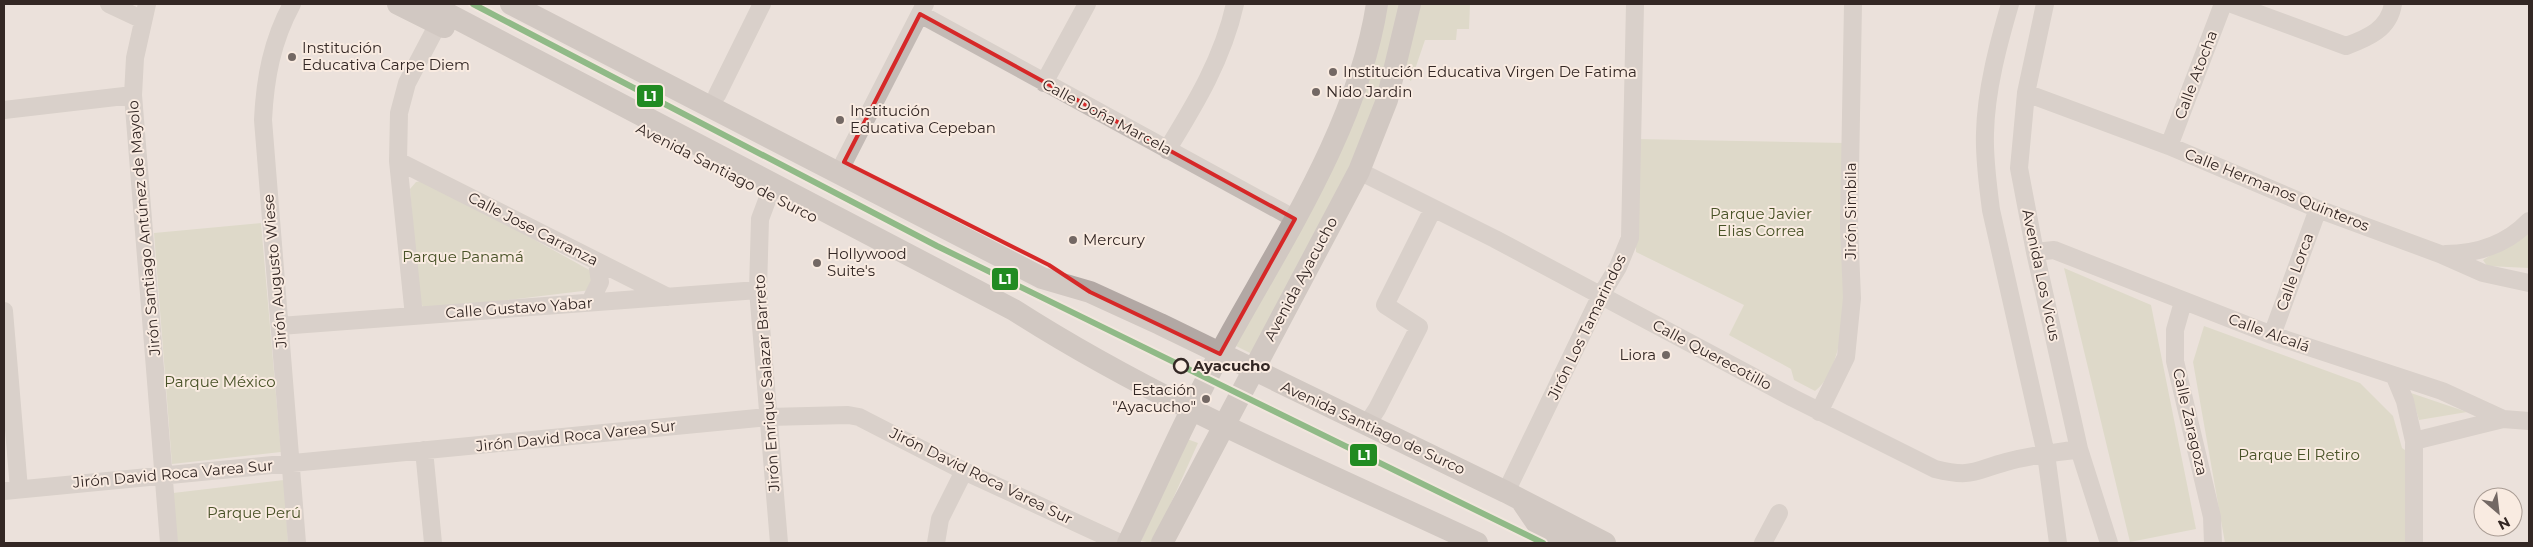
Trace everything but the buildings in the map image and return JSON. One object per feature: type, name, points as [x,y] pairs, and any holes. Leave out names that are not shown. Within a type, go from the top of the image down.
[{"type":"main road","name":"Avenida Santiago de Surco","points":[[398,4],[433,14],[610,99],[1014,310],[1057,337],[1193,410],[1477,543]]},
{"type":"main road","name":"Avenida Santiago de Surco","points":[[511,4],[1042,278],[1090,292]]},
{"type":"main road","name":"Avenida Santiago de Surco","points":[[541,4],[844,162],[1049,265],[1090,292],[1367,424],[1605,543]]},
{"type":"main road","points":[[1128,543],[1220,354],[1295,219],[1357,88],[1377,4]]},
{"type":"main road","name":"Avenida Ayacucho","points":[[1162,543],[1359,171],[1387,100],[1410,4]]},
{"type":"main road","name":"Avenida Santiago de Surco","points":[[433,14],[633,124],[1008,320],[1057,337]]},
{"type":"main road","points":[[610,99],[633,124]]},
{"type":"main road","points":[[1514,496],[1540,528],[1570,543]]},
{"type":"street","points":[[109,4],[144,12]]},
{"type":"street","name":"Jirón Augusto Wiese","points":[[292,4],[274,46],[265,81],[263,120],[297,543]]},
{"type":"street","points":[[717,95],[762,4]]},
{"type":"street","points":[[1044,83],[1087,4]]},
{"type":"street","points":[[1168,150],[1204,88],[1224,42],[1235,4]]},
{"type":"street","name":"Jirón Los Tamarindos","points":[[1514,496],[1600,297],[1618,267],[1630,238],[1635,4]]},
{"type":"street","name":"Jirón Simbila","points":[[1819,412],[1846,357],[1852,298],[1849,226],[1853,4]]},
{"type":"street","points":[[2010,4],[1999,40],[1990,88],[1985,132],[1986,177],[1991,210],[2046,454],[2058,543]]},
{"type":"street","name":"Avenida Los Vicus","points":[[2045,4],[2026,93],[2019,168],[2035,252],[2079,448],[2109,543]]},
{"type":"street","name":"Calle Atocha","points":[[2169,146],[2223,4]]},
{"type":"street","points":[[2232,4],[2346,46],[2374,36],[2392,15],[2393,4]]},
{"type":"street","points":[[844,162],[922,9]]},
{"type":"street","name":"Calle Doña Marcela","points":[[922,9],[1044,83],[1295,219]]},
{"type":"street","name":"Jirón Santiago Antúnez de Mayolo","points":[[144,12],[134,58],[133,95],[169,543]]},
{"type":"street","points":[[414,316],[398,161],[398,113],[433,14]]},
{"type":"street","name":"Calle Hermanos Quinteros","points":[[2026,93],[2169,146],[2318,209],[2440,254],[2483,273],[2529,283]]},
{"type":"street","points":[[4,110],[133,95]]},
{"type":"street","name":"Calle Jose Carranza","points":[[398,161],[668,297]]},
{"type":"street","name":"Calle Querecotillo","points":[[1359,171],[1495,239],[1600,297],[1819,412],[1935,469],[1960,475],[2079,448]]},
{"type":"street","name":"Jirón Enrique Salazar Barreto","points":[[769,195],[760,219],[758,290],[779,543]]},
{"type":"street","points":[[1367,424],[1377,409],[1419,327],[1384,305],[1433,209]]},
{"type":"street","name":"Calle Lorca","points":[[2272,335],[2318,209]]},
{"type":"street","points":[[2440,254],[2462,254],[2482,250],[2506,239],[2529,221]]},
{"type":"street","name":"Calle Alcalá","points":[[2035,252],[2054,250],[2182,302],[2272,335],[2442,391],[2503,419]]},
{"type":"street","points":[[590,302],[600,282],[597,262]]},
{"type":"street","name":"Calle Gustavo Yabar","points":[[280,326],[758,290]]},
{"type":"street","name":"Calle Zaragoza","points":[[2182,302],[2175,330],[2175,361],[2212,517],[2213,543]]},
{"type":"street","points":[[4,311],[11,490]]},
{"type":"street","points":[[2395,377],[2405,401],[2414,441],[2414,543]]},
{"type":"street","name":"Jirón David Roca Varea Sur","points":[[11,490],[768,417],[848,415],[859,416],[964,471],[1120,543]]},
{"type":"street","name":"Calle Alcalá","points":[[2414,441],[2503,419],[2529,421]]},
{"type":"street","points":[[424,450],[433,543]]},
{"type":"street","points":[[936,543],[940,519],[964,471]]},
{"type":"street","points":[[1763,543],[1779,514]]},
{"type":"highlighted area","points":[[920,14],[1295,219],[1220,354],[1090,292],[1049,265],[844,162]]},
{"type":"green space","points":[[1382,4],[1404,4],[1396,46],[1353,168],[1252,354],[1236,346]]},
{"type":"green space","points":[[1418,4],[1470,4],[1469,29],[1457,29],[1456,40],[1425,40],[1411,81],[1403,75]]},
{"type":"green space","name":"Parque Javier Elias Correa","points":[[1636,139],[1845,143],[1847,275],[1844,312],[1839,346],[1829,373],[1815,391],[1794,380],[1791,369],[1729,335],[1744,305],[1636,252]]},
{"type":"green space","name":"Parque Panamá","points":[[426,180],[593,272],[591,290],[433,309],[423,307],[418,297],[410,189],[416,182]]},
{"type":"green space","name":"Parque México","points":[[261,223],[281,452],[172,464],[154,233]]},
{"type":"green space","points":[[2529,231],[2529,268],[2487,266],[2483,260]]},
{"type":"green space","points":[[2064,268],[2151,305],[2196,529],[2130,542]]},
{"type":"green space","name":"Parque El Retiro","points":[[2204,326],[2360,383],[2393,416],[2402,448],[2414,456],[2411,543],[2225,543],[2193,362]]},
{"type":"green space","points":[[2411,393],[2467,412],[2419,420]]},
{"type":"green space","points":[[1187,439],[1198,443],[1153,543],[1141,541]]},
{"type":"green space","name":"Parque Perú","points":[[284,480],[288,543],[176,543],[173,493]]},
{"type":"transit line","name":"L1","points":[[473,4],[937,246],[1543,543]]},
{"type":"place","name":"Institución Educativa Carpe Diem","points":[[292,57]]},
{"type":"place","name":"Institución Educativa Virgen De Fatima","points":[[1333,72]]},
{"type":"place","name":"Nido Jardin","points":[[1316,92]]},
{"type":"place","name":"Institución Educativa Cepeban","points":[[840,120]]},
{"type":"place","name":"Mercury","points":[[1073,240]]},
{"type":"place","name":"Hollywood Suite's","points":[[817,263]]},
{"type":"place","name":"Liora","points":[[1666,355]]},
{"type":"place","name":"Ayacucho","points":[[1181,366]]},
{"type":"place","name":"Estación \"Ayacucho\"","points":[[1206,399]]}]
